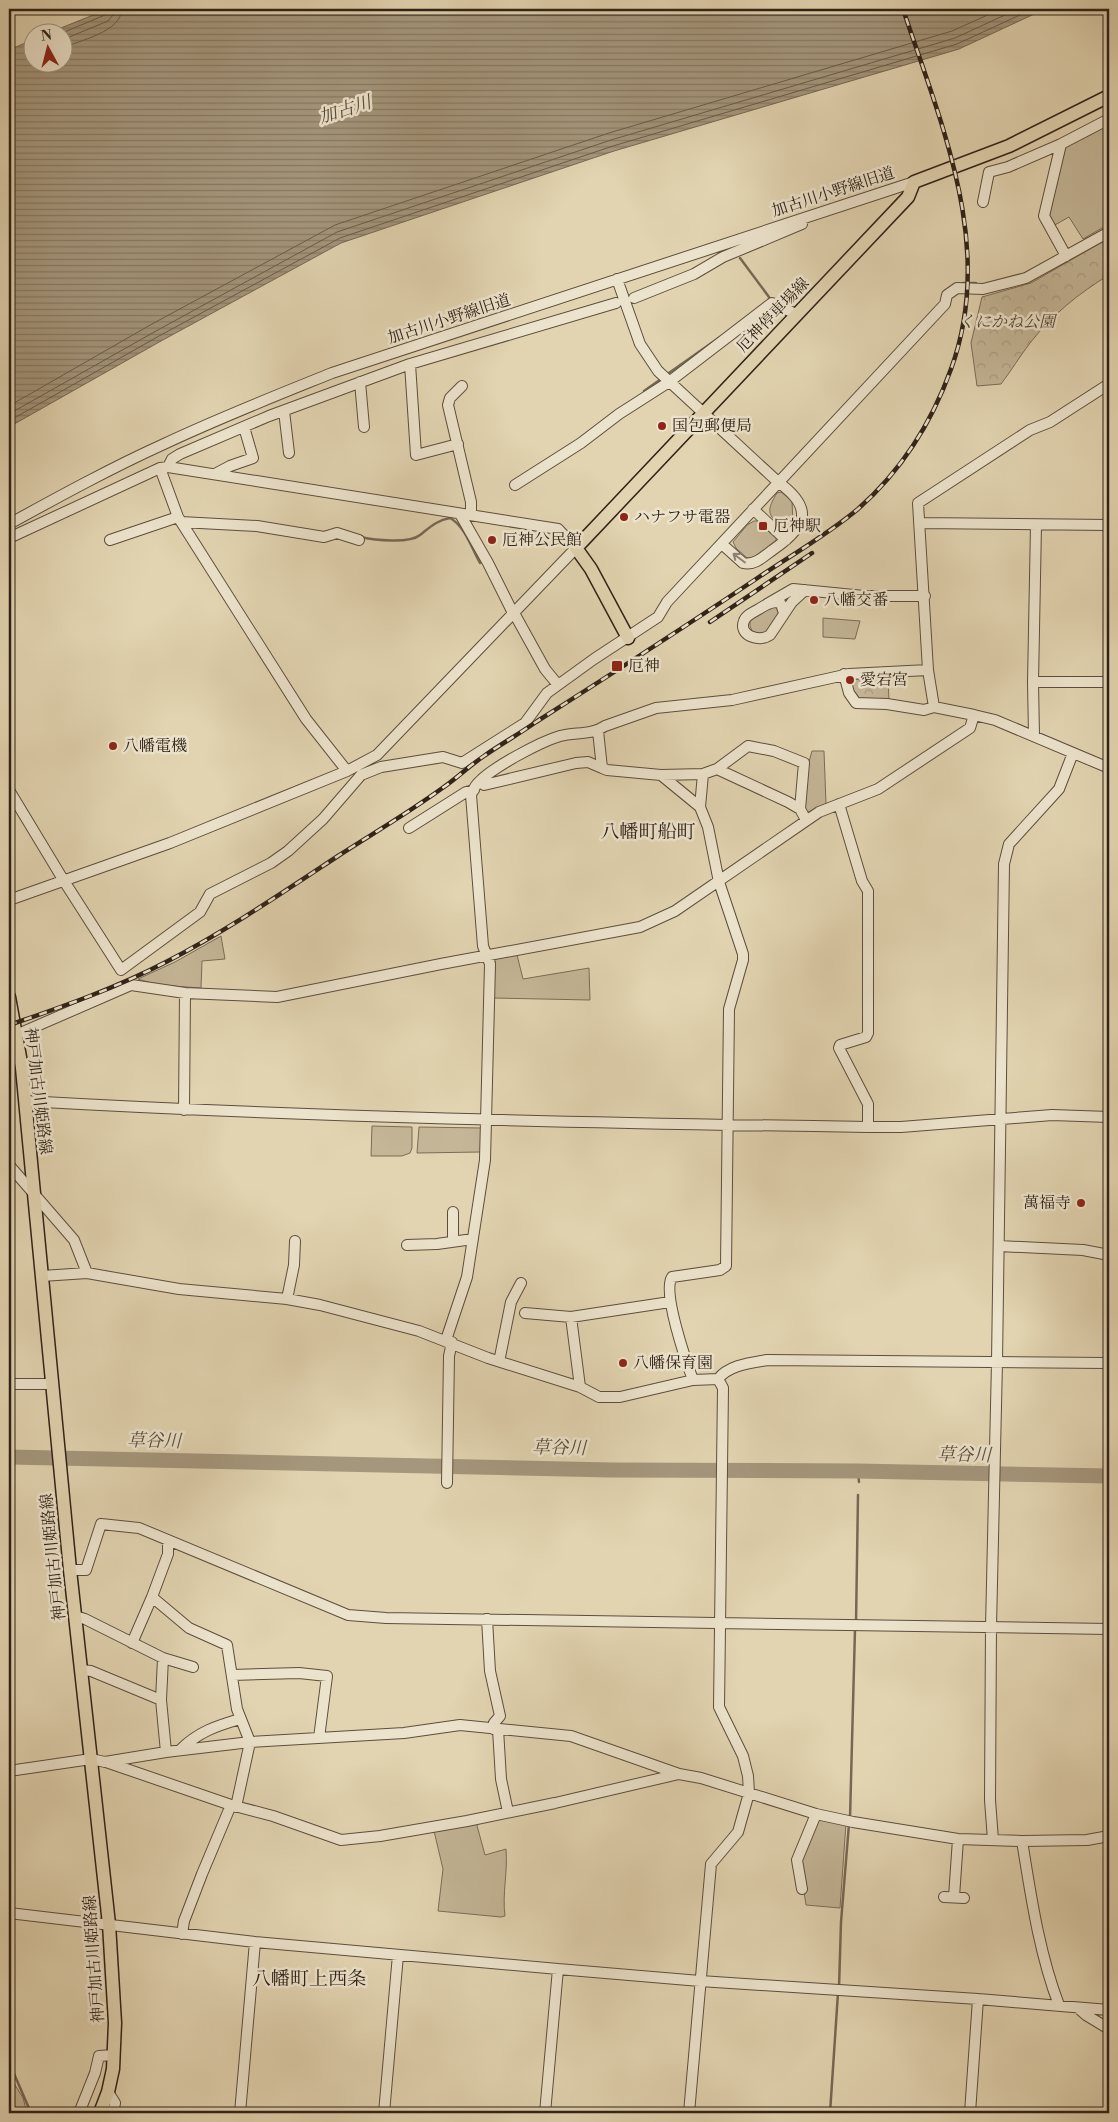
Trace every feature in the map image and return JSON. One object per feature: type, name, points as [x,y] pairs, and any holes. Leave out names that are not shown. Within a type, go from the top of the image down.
[{"type":"main road","points":[[914,182],[1009,146],[1109,96]]},
{"type":"main road","name":"厄神停車場線","points":[[576,548],[908,197],[914,182]]},
{"type":"main road","points":[[576,548],[591,570],[628,638]]},
{"type":"main road","name":"神戸加古川姫路線","points":[[9,997],[13,1036],[25,1101],[51,1384],[109,1924],[115,2023],[114,2056],[108,2092],[100,2113]]},
{"type":"street","points":[[983,202],[989,172],[1008,167],[1061,144],[1109,120]]},
{"type":"street","points":[[1061,144],[1044,216],[1066,256]]},
{"type":"street","name":"加古川小野線旧道","points":[[9,524],[164,443],[242,409],[332,374],[914,182]]},
{"type":"street","points":[[634,298],[694,274],[723,257],[807,221],[811,215]]},
{"type":"street","points":[[9,900],[170,843],[347,771],[443,757],[462,763],[524,723],[547,693],[594,658],[658,617],[667,602],[946,304],[947,295],[957,288],[983,289],[1026,278],[1109,232]]},
{"type":"street","points":[[617,279],[640,344],[653,365],[669,382],[799,501],[801,510],[798,530],[754,563],[743,563],[723,544]]},
{"type":"street","points":[[514,485],[581,443],[619,414],[669,382],[772,302],[796,314]]},
{"type":"street","points":[[9,538],[164,467],[180,454],[284,411],[410,364],[616,303]]},
{"type":"street","points":[[410,364],[416,455],[458,444]]},
{"type":"street","points":[[360,382],[364,427]]},
{"type":"street","points":[[934,707],[928,670],[918,503],[1030,430],[1050,422],[1109,384]]},
{"type":"street","points":[[462,386],[450,398],[448,405],[471,502],[466,514],[513,613],[545,669],[558,686]]},
{"type":"street","points":[[284,411],[289,453]]},
{"type":"street","points":[[215,474],[253,458],[244,427]]},
{"type":"street","points":[[9,790],[121,970],[200,912],[210,894],[271,863],[288,851],[323,819],[359,770],[377,755],[576,548],[558,529],[164,467]]},
{"type":"street","points":[[164,467],[180,520],[306,719],[347,771]]},
{"type":"street","points":[[753,509],[786,540]]},
{"type":"street","points":[[110,540],[180,520],[257,526],[324,536],[337,533],[358,540]]},
{"type":"street","points":[[919,523],[1109,526]]},
{"type":"street","points":[[1034,736],[1033,682],[1036,525]]},
{"type":"street","points":[[805,590],[784,612],[770,635],[764,639],[757,640],[750,637],[742,624],[744,618],[793,588],[864,596],[925,596]]},
{"type":"street","points":[[767,604],[777,602],[781,604],[784,612]]},
{"type":"street","points":[[447,1483],[449,1341],[467,1277],[485,1160],[487,1121],[490,964],[483,946],[471,795],[480,781],[512,760],[545,742],[560,736],[598,731],[604,726],[656,708],[732,700],[844,674],[928,670]]},
{"type":"street","points":[[844,674],[849,693],[856,702],[887,704],[924,710],[934,707],[995,720],[1109,768]]},
{"type":"street","points":[[1033,682],[1109,682]]},
{"type":"street","points":[[13,1036],[131,985],[185,993],[277,997],[640,927],[675,911],[806,820],[839,804],[878,789],[904,773],[970,728],[974,715]]},
{"type":"street","points":[[598,731],[602,768]]},
{"type":"street","points":[[480,781],[484,785],[583,762],[607,770],[662,775],[703,774],[717,769],[748,746],[774,751],[804,763],[800,810]]},
{"type":"street","points":[[993,1840],[990,1800],[991,1627],[1005,854],[1009,844],[1021,829],[1050,801],[1059,789],[1072,753]]},
{"type":"street","points":[[512,760],[520,777]]},
{"type":"street","points":[[717,769],[788,802],[800,810],[806,820]]},
{"type":"street","points":[[693,1380],[684,1357],[670,1302],[668,1285],[672,1277],[720,1270],[726,1266],[730,1009],[743,960],[719,882],[708,827],[700,807],[703,774]]},
{"type":"street","points":[[662,775],[700,807]]},
{"type":"street","points":[[409,828],[466,792],[474,790]]},
{"type":"street","points":[[839,804],[862,881],[868,891],[868,1033],[866,1037],[840,1045],[839,1048],[868,1104],[868,1127]]},
{"type":"street","points":[[184,1110],[185,993]]},
{"type":"street","points":[[25,1101],[184,1110],[487,1121],[727,1125],[868,1127],[910,1126],[1001,1118],[1052,1116],[1109,1118]]},
{"type":"street","points":[[9,1164],[74,1240],[87,1273]]},
{"type":"street","points":[[453,1212],[454,1242]]},
{"type":"street","points":[[407,1245],[473,1239]]},
{"type":"street","points":[[287,1299],[294,1265],[295,1241]]},
{"type":"street","points":[[999,1246],[1083,1250],[1109,1255]]},
{"type":"street","points":[[42,1276],[87,1273],[179,1289],[287,1299],[320,1305],[419,1331],[498,1361],[580,1387],[599,1397],[620,1397],[693,1380],[718,1379],[723,1373],[745,1363],[767,1360],[1109,1363]]},
{"type":"street","points":[[498,1361],[511,1302],[521,1283]]},
{"type":"street","points":[[524,1313],[536,1318],[571,1317],[670,1302]]},
{"type":"street","points":[[571,1317],[580,1387]]},
{"type":"street","points":[[689,2113],[711,1864],[738,1832],[749,1793],[748,1776],[743,1756],[719,1707],[723,1388],[718,1379]]},
{"type":"street","points":[[9,1384],[51,1384]]},
{"type":"street","points":[[70,1570],[86,1570],[101,1524],[139,1528],[348,1615],[386,1618],[1109,1629]]},
{"type":"street","points":[[132,1643],[168,1554],[168,1540]]},
{"type":"street","points":[[152,1597],[189,1628],[227,1645],[237,1709],[250,1742],[233,1806],[202,1874],[184,1922],[182,1934]]},
{"type":"street","points":[[75,1616],[85,1618],[163,1658],[192,1666]]},
{"type":"street","points":[[487,1619],[490,1671],[500,1716],[494,1723],[501,1779],[508,1812]]},
{"type":"street","points":[[163,1658],[161,1700],[166,1752]]},
{"type":"street","points":[[81,1670],[91,1671],[161,1700]]},
{"type":"street","points":[[232,1674],[326,1676],[319,1738]]},
{"type":"street","points":[[180,1750],[192,1738],[220,1725],[240,1719]]},
{"type":"street","points":[[105,1762],[180,1750],[250,1742],[404,1733],[460,1725],[571,1736],[679,1774],[701,1778],[816,1814],[958,1839],[1022,1842],[1087,1840],[1109,1836]]},
{"type":"street","points":[[9,1771],[91,1759],[105,1762],[233,1806],[273,1816],[341,1840],[429,1828],[555,1803],[679,1774]]},
{"type":"street","points":[[802,1889],[797,1860],[816,1814]]},
{"type":"street","points":[[954,1897],[958,1839]]},
{"type":"street","points":[[1022,1842],[1030,1892],[1050,1982],[1059,2005]]},
{"type":"street","points":[[9,1913],[255,1942],[398,1955],[700,1981],[978,1999],[1109,2010]]},
{"type":"street","points":[[240,2113],[255,1942]]},
{"type":"street","points":[[384,2113],[398,1955]]},
{"type":"street","points":[[545,2113],[558,1969]]},
{"type":"street","points":[[970,2113],[978,1999]]},
{"type":"street","points":[[1078,2008],[1086,2015],[1109,2028]]},
{"type":"street","points":[[79,2113],[95,2073],[99,2056],[114,2056]]},
{"type":"street","points":[[108,2092],[115,2103],[113,2113]]},
{"type":"green space","points":[[1109,123],[1109,224],[1083,239],[1069,217],[1053,226],[1048,213],[1066,145],[1090,135]]},
{"type":"green space","name":"くにかね公園","points":[[1109,238],[1109,275],[1087,289],[1047,323],[1030,343],[1001,384],[977,386],[971,343],[982,297],[1031,283]]},
{"type":"green space","points":[[781,492],[792,501],[793,523],[783,526],[773,519],[770,512],[771,503],[777,493]]},
{"type":"green space","points":[[757,521],[776,538],[776,541],[754,557],[747,558],[736,548],[733,542],[747,525]]},
{"type":"green space","points":[[769,605],[777,606],[779,614],[766,631],[763,633],[753,633],[750,620]]},
{"type":"green space","points":[[823,618],[860,621],[855,639],[823,637]]},
{"type":"green space","points":[[888,675],[889,702],[858,700],[847,684],[853,683],[853,677]]},
{"type":"green space","points":[[812,751],[824,751],[826,804],[808,812],[804,810],[806,772]]},
{"type":"green space","points":[[221,936],[225,959],[202,961],[201,988],[158,985],[138,979],[175,962]]},
{"type":"green space","points":[[517,955],[523,979],[589,968],[590,1000],[493,998],[495,959]]},
{"type":"green space","points":[[372,1126],[412,1127],[412,1148],[410,1153],[402,1156],[371,1156]]},
{"type":"green space","points":[[419,1127],[482,1128],[481,1152],[417,1153]]},
{"type":"green space","points":[[820,1818],[846,1823],[840,1908],[806,1905],[799,1859]]},
{"type":"green space","points":[[476,1822],[485,1855],[506,1849],[505,1916],[438,1911],[443,1869],[434,1831]]},
{"type":"green space","points":[[9,2075],[23,2098],[27,2113],[9,2113]]},
{"type":"water","name":"加古川","points":[[108,9],[1045,9],[959,49],[614,151],[341,243],[161,341],[9,427],[9,50],[22,44],[22,72],[72,72],[72,24]]},
{"type":"waterway","points":[[740,258],[769,297],[769,301]]},
{"type":"waterway","points":[[963,283],[976,283]]},
{"type":"waterway","points":[[666,375],[720,337]]},
{"type":"waterway","points":[[644,391],[661,379]]},
{"type":"waterway","points":[[361,537],[382,540],[408,540],[420,535],[437,522],[450,518],[460,526],[480,563]]},
{"type":"waterway","name":"草谷川","points":[[9,1457],[611,1470],[858,1471],[1109,1476]]},
{"type":"waterway","points":[[858,1471],[859,1482]]},
{"type":"waterway","points":[[856,1624],[858,1495]]},
{"type":"waterway","points":[[850,1818],[855,1629]]},
{"type":"waterway","points":[[839,1988],[841,1922],[849,1824]]},
{"type":"waterway","points":[[830,2113],[838,1993]]},
{"type":"waterway","points":[[9,2062],[31,2113]]},
{"type":"railway","points":[[9,1025],[128,980],[210,938],[254,911],[416,806],[490,752],[821,537],[858,509],[888,479],[925,427],[951,369],[963,323],[968,277],[966,232],[958,186],[947,141],[903,9]]},
{"type":"railway","points":[[710,622],[812,553]]},
{"type":"place","name":"国包郵便局","points":[[662,426]]},
{"type":"place","name":"ハナフサ電器","points":[[624,517]]},
{"type":"place","name":"厄神駅","points":[[763,526]]},
{"type":"place","name":"厄神公民館","points":[[492,540]]},
{"type":"place","name":"八幡交番","points":[[814,600]]},
{"type":"place","name":"厄神","points":[[617,666]]},
{"type":"place","name":"愛宕宮","points":[[850,680]]},
{"type":"place","name":"八幡電機","points":[[113,746]]},
{"type":"place","name":"萬福寺","points":[[1081,1203]]},
{"type":"place","name":"八幡保育園","points":[[623,1363]]},
{"type":"district","name":"八幡町船町","points":[[648,832]]},
{"type":"district","name":"八幡町上西条","points":[[309,1979]]}]
